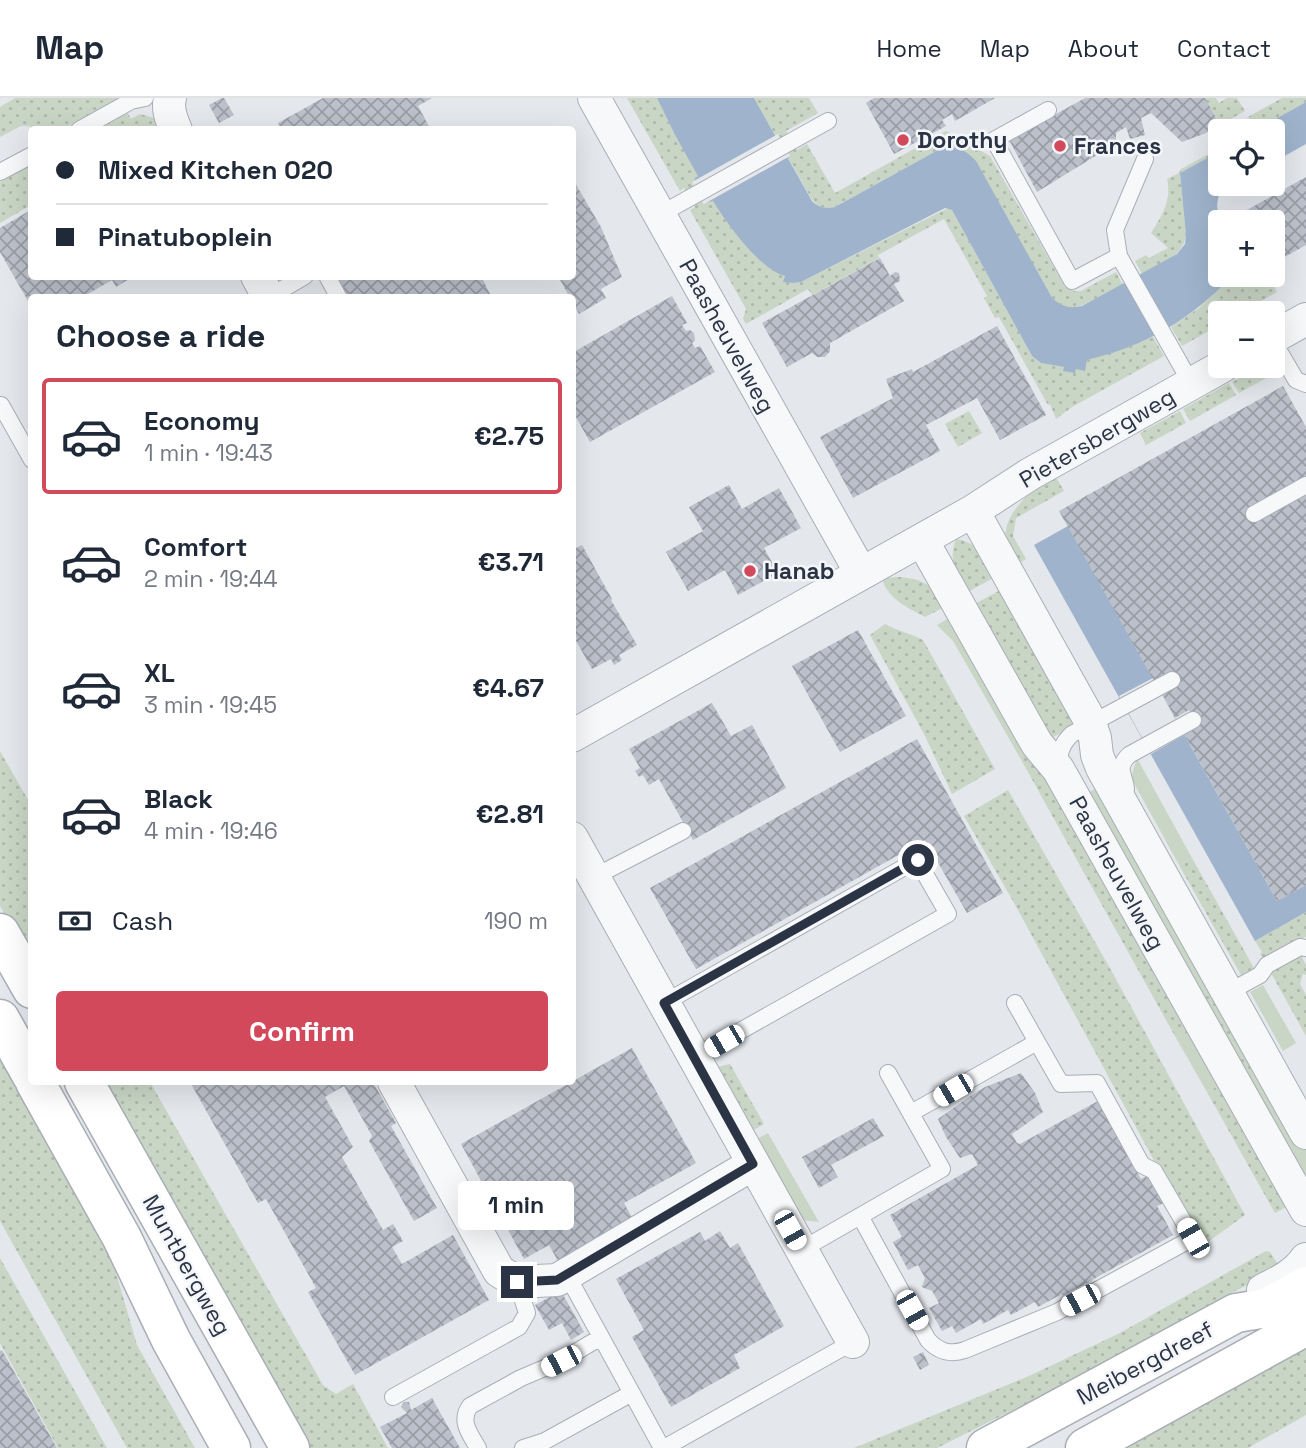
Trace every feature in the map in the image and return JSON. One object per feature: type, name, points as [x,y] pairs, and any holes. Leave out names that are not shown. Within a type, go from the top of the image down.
[{"type":"main road","points":[[0,933],[28,982]]},
{"type":"main road","points":[[0,1019],[28,1069]]},
{"type":"main road","name":"Muntbergweg","points":[[37,1085],[122,1238],[171,1340],[231,1448]]},
{"type":"main road","name":"Muntbergweg","points":[[86,1085],[290,1448]]},
{"type":"main road","name":"Meibergdreef","points":[[986,1448],[1236,1313],[1267,1308],[1306,1286]]},
{"type":"main road","name":"Meibergdreef","points":[[1085,1448],[1306,1325]]},
{"type":"street","name":"Paasheuvelweg","points":[[594,98],[862,573]]},
{"type":"street","points":[[1285,331],[1306,319]]},
{"type":"street","name":"Pietersbergweg","points":[[973,511],[1030,474],[1208,374]]},
{"type":"street","name":"Paasheuvelweg","points":[[973,511],[1109,714],[1095,738],[1098,760],[1306,1133]]},
{"type":"street","points":[[576,734],[973,511]]},
{"type":"street","name":"Paasheuvelweg","points":[[922,540],[1037,744],[1058,769],[1306,1210]]},
{"type":"street","points":[[576,845],[853,1342]]},
{"type":"street","points":[[396,1085],[499,1271],[517,1282],[557,1280],[567,1275],[753,1164]]},
{"type":"street","points":[[1236,1313],[1256,1294],[1301,1267],[1306,1259]]},
{"type":"lane","points":[[86,126],[131,101],[163,105]]},
{"type":"lane","points":[[1048,110],[994,140],[1072,281],[1122,261]]},
{"type":"lane","points":[[659,215],[828,121]]},
{"type":"lane","points":[[0,172],[28,157]]},
{"type":"lane","points":[[1145,159],[1115,230],[1122,261],[1191,383]]},
{"type":"lane","points":[[274,294],[298,280]]},
{"type":"lane","points":[[1285,361],[1296,380],[1306,384]]},
{"type":"lane","points":[[1,405],[28,453]]},
{"type":"lane","points":[[1254,514],[1306,485]]},
{"type":"lane","points":[[1058,769],[1059,752],[1072,734],[1165,684]]},
{"type":"lane","points":[[1125,809],[1126,785],[1122,777],[1122,765],[1125,760],[1193,719]]},
{"type":"lane","points":[[594,877],[683,831]]},
{"type":"lane","points":[[664,1003],[918,860],[948,914],[694,1058]]},
{"type":"lane","points":[[1227,993],[1260,975],[1267,965],[1300,947],[1306,948]]},
{"type":"lane","points":[[860,1216],[928,1340],[949,1353],[965,1350],[1057,1312],[1193,1238],[1154,1171],[1142,1165],[1097,1083],[1061,1084],[1015,1003]]},
{"type":"lane","points":[[911,1113],[1037,1042]]},
{"type":"lane","points":[[801,1250],[942,1169],[888,1073]]},
{"type":"lane","points":[[567,1275],[663,1448],[853,1342]]},
{"type":"lane","points":[[393,1397],[519,1327],[527,1313],[517,1282]]},
{"type":"lane","points":[[478,1448],[465,1422],[466,1411],[470,1406],[601,1338]]},
{"type":"lane","points":[[523,1448],[545,1441],[632,1393]]},
{"type":"green space","points":[[15,98],[120,98],[69,126],[21,126],[0,137],[0,107]]},
{"type":"green space","points":[[627,98],[657,98],[675,135],[725,219],[746,245],[785,276],[784,281],[801,282],[948,208],[952,210],[1032,356],[1041,363],[1075,369],[1087,360],[1153,337],[1164,356],[1072,407],[1056,419],[999,317],[995,318],[984,298],[987,296],[944,219],[812,295],[808,289],[746,324],[743,319],[746,309],[690,210],[695,207],[684,188],[680,191]]},
{"type":"green space","points":[[754,98],[809,98],[818,113],[786,131],[797,150],[807,144],[835,193],[946,131],[990,156],[1065,287],[1081,291],[1116,272],[1123,285],[1073,308],[1057,302],[954,147],[938,150],[835,207],[819,206],[811,198]]},
{"type":"green space","points":[[1205,98],[1216,98],[1219,103],[1227,98],[1237,98],[1245,111],[1231,119],[1217,119]]},
{"type":"green space","points":[[1282,98],[1306,98],[1306,102],[1276,119],[1248,117]]},
{"type":"green space","points":[[127,112],[131,119],[140,114],[154,118],[157,126],[102,126]]},
{"type":"green space","points":[[1208,154],[1208,158],[1180,173],[1186,234],[1181,249],[1170,259],[1142,274],[1135,261],[1146,255],[1149,258],[1168,248],[1151,233],[1167,201],[1167,179]]},
{"type":"green space","points":[[28,167],[28,207],[0,223],[0,182]]},
{"type":"green space","points":[[1221,287],[1274,287],[1277,292],[1261,301],[1208,301],[1208,332],[1182,346],[1171,327],[1199,308]]},
{"type":"green space","points":[[1239,378],[1266,378],[1239,393],[1232,382]]},
{"type":"green space","points":[[1229,383],[1236,395],[1190,421],[1183,409]]},
{"type":"green space","points":[[969,411],[982,433],[958,447],[945,424]]},
{"type":"green space","points":[[1180,411],[1186,423],[1146,445],[1140,433]]},
{"type":"green space","points":[[1053,472],[1064,491],[1016,518],[1013,536],[1026,559],[1013,567],[1006,545],[1008,523],[1020,504]]},
{"type":"green space","points":[[956,539],[975,547],[999,575],[964,594],[953,561]]},
{"type":"green space","points":[[895,577],[926,584],[950,604],[925,617],[899,602],[889,592],[882,579]]},
{"type":"green space","points":[[1006,587],[1080,722],[1048,740],[971,606]]},
{"type":"green space","points":[[956,614],[1032,749],[1019,756],[953,641],[937,625]]},
{"type":"green space","points":[[885,624],[923,640],[995,769],[952,794],[924,734],[870,635]]},
{"type":"green space","points":[[1032,749],[1190,1032],[1176,1038],[1019,756]]},
{"type":"green space","points":[[0,751],[28,800],[28,956],[0,906]]},
{"type":"green space","points":[[1137,758],[1192,858],[1179,865],[1130,776]]},
{"type":"green space","points":[[1103,784],[1216,986],[1201,994],[1088,793]]},
{"type":"green space","points":[[1008,790],[1111,970],[1245,1215],[1201,1247],[964,816]]},
{"type":"green space","points":[[1192,858],[1254,968],[1241,975],[1179,865]]},
{"type":"green space","points":[[1306,912],[1306,937],[1295,940],[1263,958],[1255,941]]},
{"type":"green space","points":[[1301,955],[1306,965],[1306,975],[1303,974],[1300,984],[1306,995],[1306,1036],[1271,973]]},
{"type":"green space","points":[[1263,985],[1296,1043],[1283,1051],[1250,992]]},
{"type":"green space","points":[[1216,986],[1260,1064],[1244,1072],[1201,994]]},
{"type":"green space","points":[[1190,1032],[1220,1085],[1207,1092],[1176,1038]]},
{"type":"green space","points":[[0,1045],[107,1242],[137,1345],[195,1448],[127,1448],[0,1221]]},
{"type":"green space","points":[[730,1064],[764,1124],[752,1131],[717,1067]]},
{"type":"green space","points":[[1260,1064],[1306,1147],[1306,1182],[1244,1072]]},
{"type":"green space","points":[[102,1085],[152,1085],[323,1385],[336,1394],[353,1384],[388,1448],[308,1448]]},
{"type":"green space","points":[[1220,1085],[1288,1206],[1275,1213],[1207,1092]]},
{"type":"green space","points":[[768,1133],[819,1222],[801,1220],[757,1139]]},
{"type":"green space","points":[[1266,1251],[1270,1252],[1281,1269],[1229,1294],[1079,1377],[937,1448],[854,1448],[1029,1376],[1118,1334]]},
{"type":"green space","points":[[0,1258],[107,1448],[58,1448],[0,1343]]},
{"type":"green space","points":[[1306,1339],[1306,1415],[1248,1448],[1114,1448]]},
{"type":"water","points":[[657,98],[754,98],[812,201],[829,208],[938,150],[954,148],[968,153],[976,161],[1051,296],[1069,307],[1082,306],[1177,254],[1185,244],[1186,235],[1180,173],[1208,158],[1208,196],[1219,196],[1218,210],[1208,210],[1208,287],[1221,287],[1167,329],[1129,347],[1087,360],[1085,371],[1063,371],[1064,367],[1041,363],[1032,356],[952,210],[945,208],[801,282],[783,282],[785,276],[765,265],[735,232],[713,201],[707,202],[694,180],[698,176]]},
{"type":"water","points":[[1306,102],[1306,144],[1285,156],[1285,119],[1276,119]]},
{"type":"water","points":[[1068,526],[1277,901],[1306,885],[1306,912],[1255,941],[1034,545]]},
{"type":"pier","points":[[778,134],[790,156],[703,203],[692,182]]},
{"type":"pier","points":[[1153,678],[1184,735],[1151,754],[1119,696]]},
{"type":"building","points":[[222,98],[234,115],[219,123],[209,105]]},
{"type":"building","points":[[323,98],[432,98],[418,106],[429,126],[280,126],[278,123]]},
{"type":"building","name":"Dorothy","points":[[874,98],[995,98],[955,121],[952,114],[942,120],[946,126],[894,154],[866,103]]},
{"type":"building","name":"Frances","points":[[1085,98],[1205,98],[1217,119],[1208,119],[1208,132],[1182,142],[1151,113],[1141,118],[1145,135],[1130,139],[1126,127],[1116,133],[1116,140],[1097,155],[1037,192],[1009,140]]},
{"type":"building","points":[[1306,177],[1306,245],[1285,257],[1285,210],[1247,210],[1272,196],[1285,196],[1285,189]]},
{"type":"building","points":[[576,185],[601,227],[622,277],[601,289],[606,298],[579,314],[576,308],[576,294],[568,294],[560,280],[576,280]]},
{"type":"building","points":[[28,212],[28,280],[112,280],[88,294],[28,294],[28,301],[0,252],[0,228]]},
{"type":"building","points":[[880,258],[890,276],[895,272],[899,273],[900,281],[894,284],[904,301],[830,343],[830,351],[825,357],[817,357],[812,353],[787,367],[762,323]]},
{"type":"building","points":[[112,280],[127,280],[116,287]]},
{"type":"building","points":[[339,280],[483,280],[490,294],[347,294]]},
{"type":"building","points":[[672,296],[687,323],[682,325],[686,331],[694,333],[695,340],[692,343],[695,348],[700,346],[715,372],[590,442],[576,417],[576,351]]},
{"type":"building","points":[[997,326],[1046,415],[1000,440],[977,398],[926,425],[940,451],[853,498],[820,437],[893,398],[886,379],[912,369],[913,372]]},
{"type":"building","points":[[1283,386],[1306,427],[1306,885],[1277,901],[1183,732],[1196,724],[1189,710],[1175,718],[1162,694],[1175,687],[1168,673],[1154,681],[1059,511]]},
{"type":"building","points":[[729,485],[742,509],[779,488],[801,528],[764,548],[778,573],[738,595],[725,570],[688,591],[666,552],[703,531],[689,507]]},
{"type":"building","points":[[582,545],[637,645],[619,655],[622,660],[614,665],[611,659],[592,669],[576,641],[576,548]]},
{"type":"building","points":[[858,630],[906,716],[840,752],[792,666]]},
{"type":"building","points":[[712,703],[731,736],[752,725],[786,788],[693,840],[659,779],[649,785],[643,775],[639,777],[635,771],[640,768],[629,749]]},
{"type":"building","points":[[917,739],[1003,893],[967,913],[925,840],[696,969],[650,888]]},
{"type":"building","points":[[632,1048],[696,1163],[624,1203],[638,1228],[563,1270],[549,1245],[524,1259],[461,1144],[566,1085],[576,1085],[576,1079]]},
{"type":"building","points":[[1021,1073],[1035,1093],[1043,1112],[1012,1134],[1017,1143],[1020,1144],[1098,1101],[1141,1179],[1150,1174],[1166,1202],[1157,1206],[1173,1235],[1038,1307],[1035,1302],[1011,1315],[1008,1310],[983,1324],[981,1319],[956,1333],[952,1326],[942,1331],[929,1308],[939,1303],[932,1291],[922,1287],[925,1278],[918,1265],[908,1270],[893,1242],[902,1237],[890,1215],[978,1165],[972,1154],[960,1158],[938,1119],[985,1087]]},
{"type":"building","points":[[192,1085],[375,1085],[396,1123],[391,1126],[437,1208],[414,1221],[369,1141],[372,1136],[344,1086],[325,1097],[353,1147],[342,1157],[383,1230],[393,1224],[403,1241],[392,1247],[402,1264],[453,1235],[489,1300],[355,1375],[308,1292],[316,1288],[266,1199],[258,1203]]},
{"type":"building","points":[[873,1118],[884,1136],[831,1165],[838,1177],[819,1188],[802,1157]]},
{"type":"building","points":[[720,1231],[730,1248],[738,1243],[784,1326],[734,1355],[740,1368],[671,1407],[632,1337],[644,1330],[616,1279],[700,1232],[705,1241]]},
{"type":"building","points":[[561,1291],[584,1332],[571,1340],[562,1323],[549,1330],[535,1305]]},
{"type":"building","points":[[2,1350],[57,1448],[0,1448]]},
{"type":"building","points":[[923,1352],[929,1365],[920,1370],[913,1357]]},
{"type":"building","points":[[432,1398],[460,1448],[392,1448],[380,1427],[407,1413],[401,1407],[404,1402],[409,1402],[411,1410]]},
{"type":"place","name":"Dorothy","points":[[903,140]]},
{"type":"place","name":"Frances","points":[[1060,146]]},
{"type":"place","name":"Hanab","points":[[750,571]]},
{"type":"route","points":[[517,1282],[557,1280],[753,1164],[664,1003],[918,860]]}]
